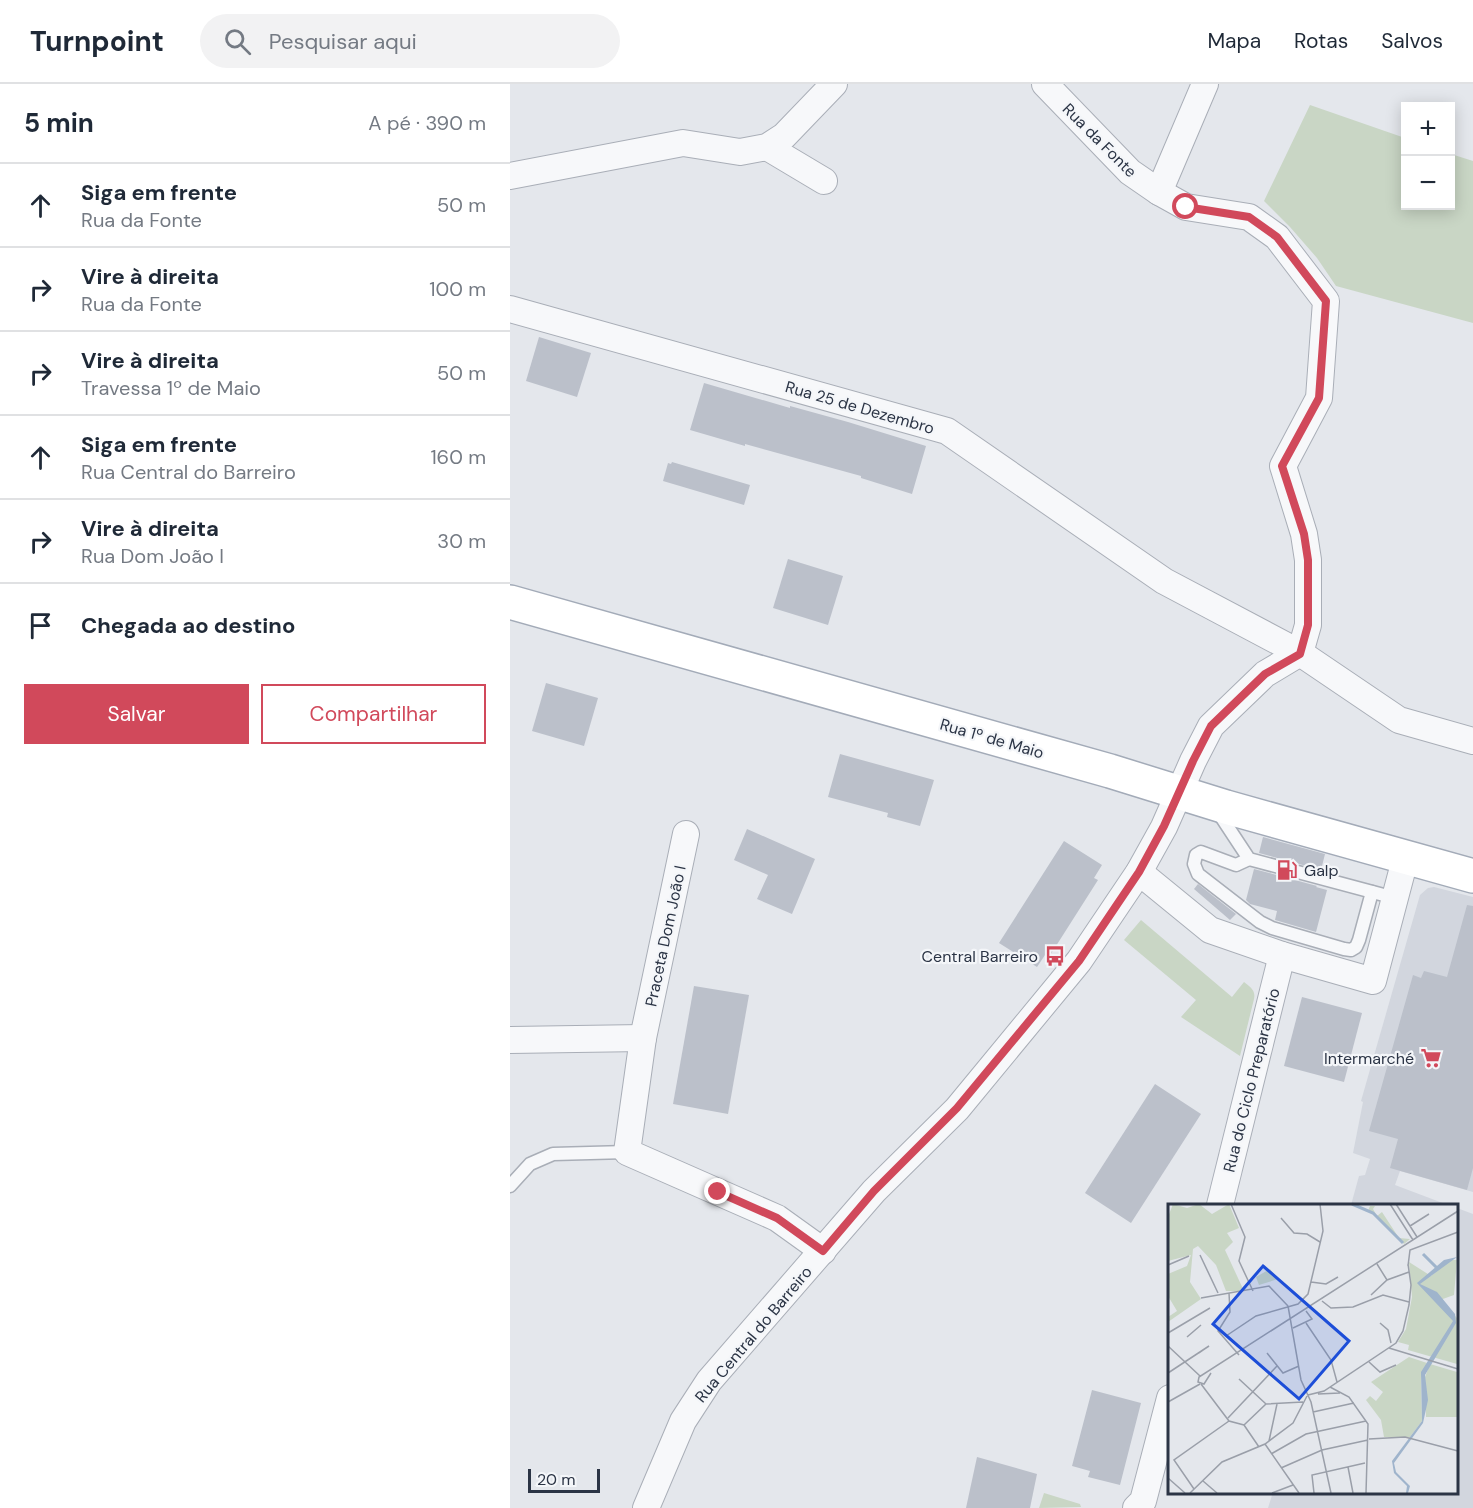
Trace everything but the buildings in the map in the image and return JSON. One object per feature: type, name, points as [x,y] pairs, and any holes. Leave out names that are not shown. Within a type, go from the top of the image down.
[{"type":"main road","name":"Rua 1º de Maio","points":[[510,602],[1473,876]]},
{"type":"street","points":[[510,176],[683,143],[740,152],[767,147],[784,136],[834,84]]},
{"type":"street","name":"Rua da Fonte","points":[[1045,84],[1130,172],[1159,192],[1186,207],[1249,217],[1277,237],[1326,301],[1319,398],[1282,466],[1304,534],[1308,560],[1308,625],[1300,654]]},
{"type":"street","points":[[1159,192],[1205,84]]},
{"type":"street","points":[[767,147],[824,181]]},
{"type":"street","name":"Rua 25 de Dezembro","points":[[510,309],[947,431],[1164,581],[1300,654],[1399,720],[1473,741]]},
{"type":"street","name":"Rua Central do Barreiro","points":[[646,1508],[682,1421],[709,1381],[874,1191],[964,1100],[1079,961],[1139,872],[1164,826],[1195,796],[1193,761],[1211,726],[1265,674],[1300,654]]},
{"type":"street","name":"Praceta Dom João I","points":[[627,1152],[643,1038],[686,834]]},
{"type":"street","points":[[1139,872],[1210,930],[1282,955],[1373,981],[1384,895],[1406,856]]},
{"type":"street","name":"Rua do Ciclo Preparatório","points":[[1220,1204],[1282,955]]},
{"type":"street","points":[[510,1040],[643,1038]]},
{"type":"street","points":[[627,1152],[777,1218],[823,1251]]},
{"type":"street","points":[[1136,1508],[1143,1501],[1168,1406]]},
{"type":"lane","points":[[1195,796],[1249,859],[1384,895],[1356,947],[1351,950],[1344,949],[1272,928],[1260,922],[1198,874],[1194,864],[1196,855],[1202,852],[1236,865],[1249,859]]},
{"type":"lane","points":[[510,1186],[531,1164],[553,1154],[627,1152]]},
{"type":"shaded area","points":[[1434,887],[1473,897],[1473,1192],[1400,1171],[1395,1185],[1445,1204],[1351,1204],[1359,1176],[1365,1175],[1370,1159],[1353,1153],[1363,1102],[1361,1101],[1420,895],[1428,888]]},
{"type":"shaded area","points":[[1458,1208],[1473,1214],[1473,1508],[1268,1508],[1273,1493],[1458,1493]]},
{"type":"green space","points":[[1310,105],[1401,137],[1401,210],[1455,210],[1455,155],[1473,161],[1473,323],[1336,286],[1317,258],[1264,201]]},
{"type":"green space","points":[[1141,920],[1232,997],[1244,982],[1252,989],[1254,999],[1240,1056],[1181,1017],[1196,1000],[1124,940]]},
{"type":"green space","points":[[1044,1493],[1080,1504],[1081,1507],[1039,1508]]},
{"type":"place","name":"Galp","points":[[1287,870]]},
{"type":"place","name":"Central Barreiro","points":[[1055,956]]},
{"type":"place","name":"Intermarché","points":[[1431,1058]]},
{"type":"route","points":[[718,1192],[777,1218],[823,1251],[874,1191],[957,1108],[1079,961],[1139,872],[1164,826],[1211,726],[1265,674],[1300,654],[1308,625],[1308,560],[1304,534],[1282,466],[1319,398],[1326,301],[1277,237],[1249,217],[1186,207]]}]
